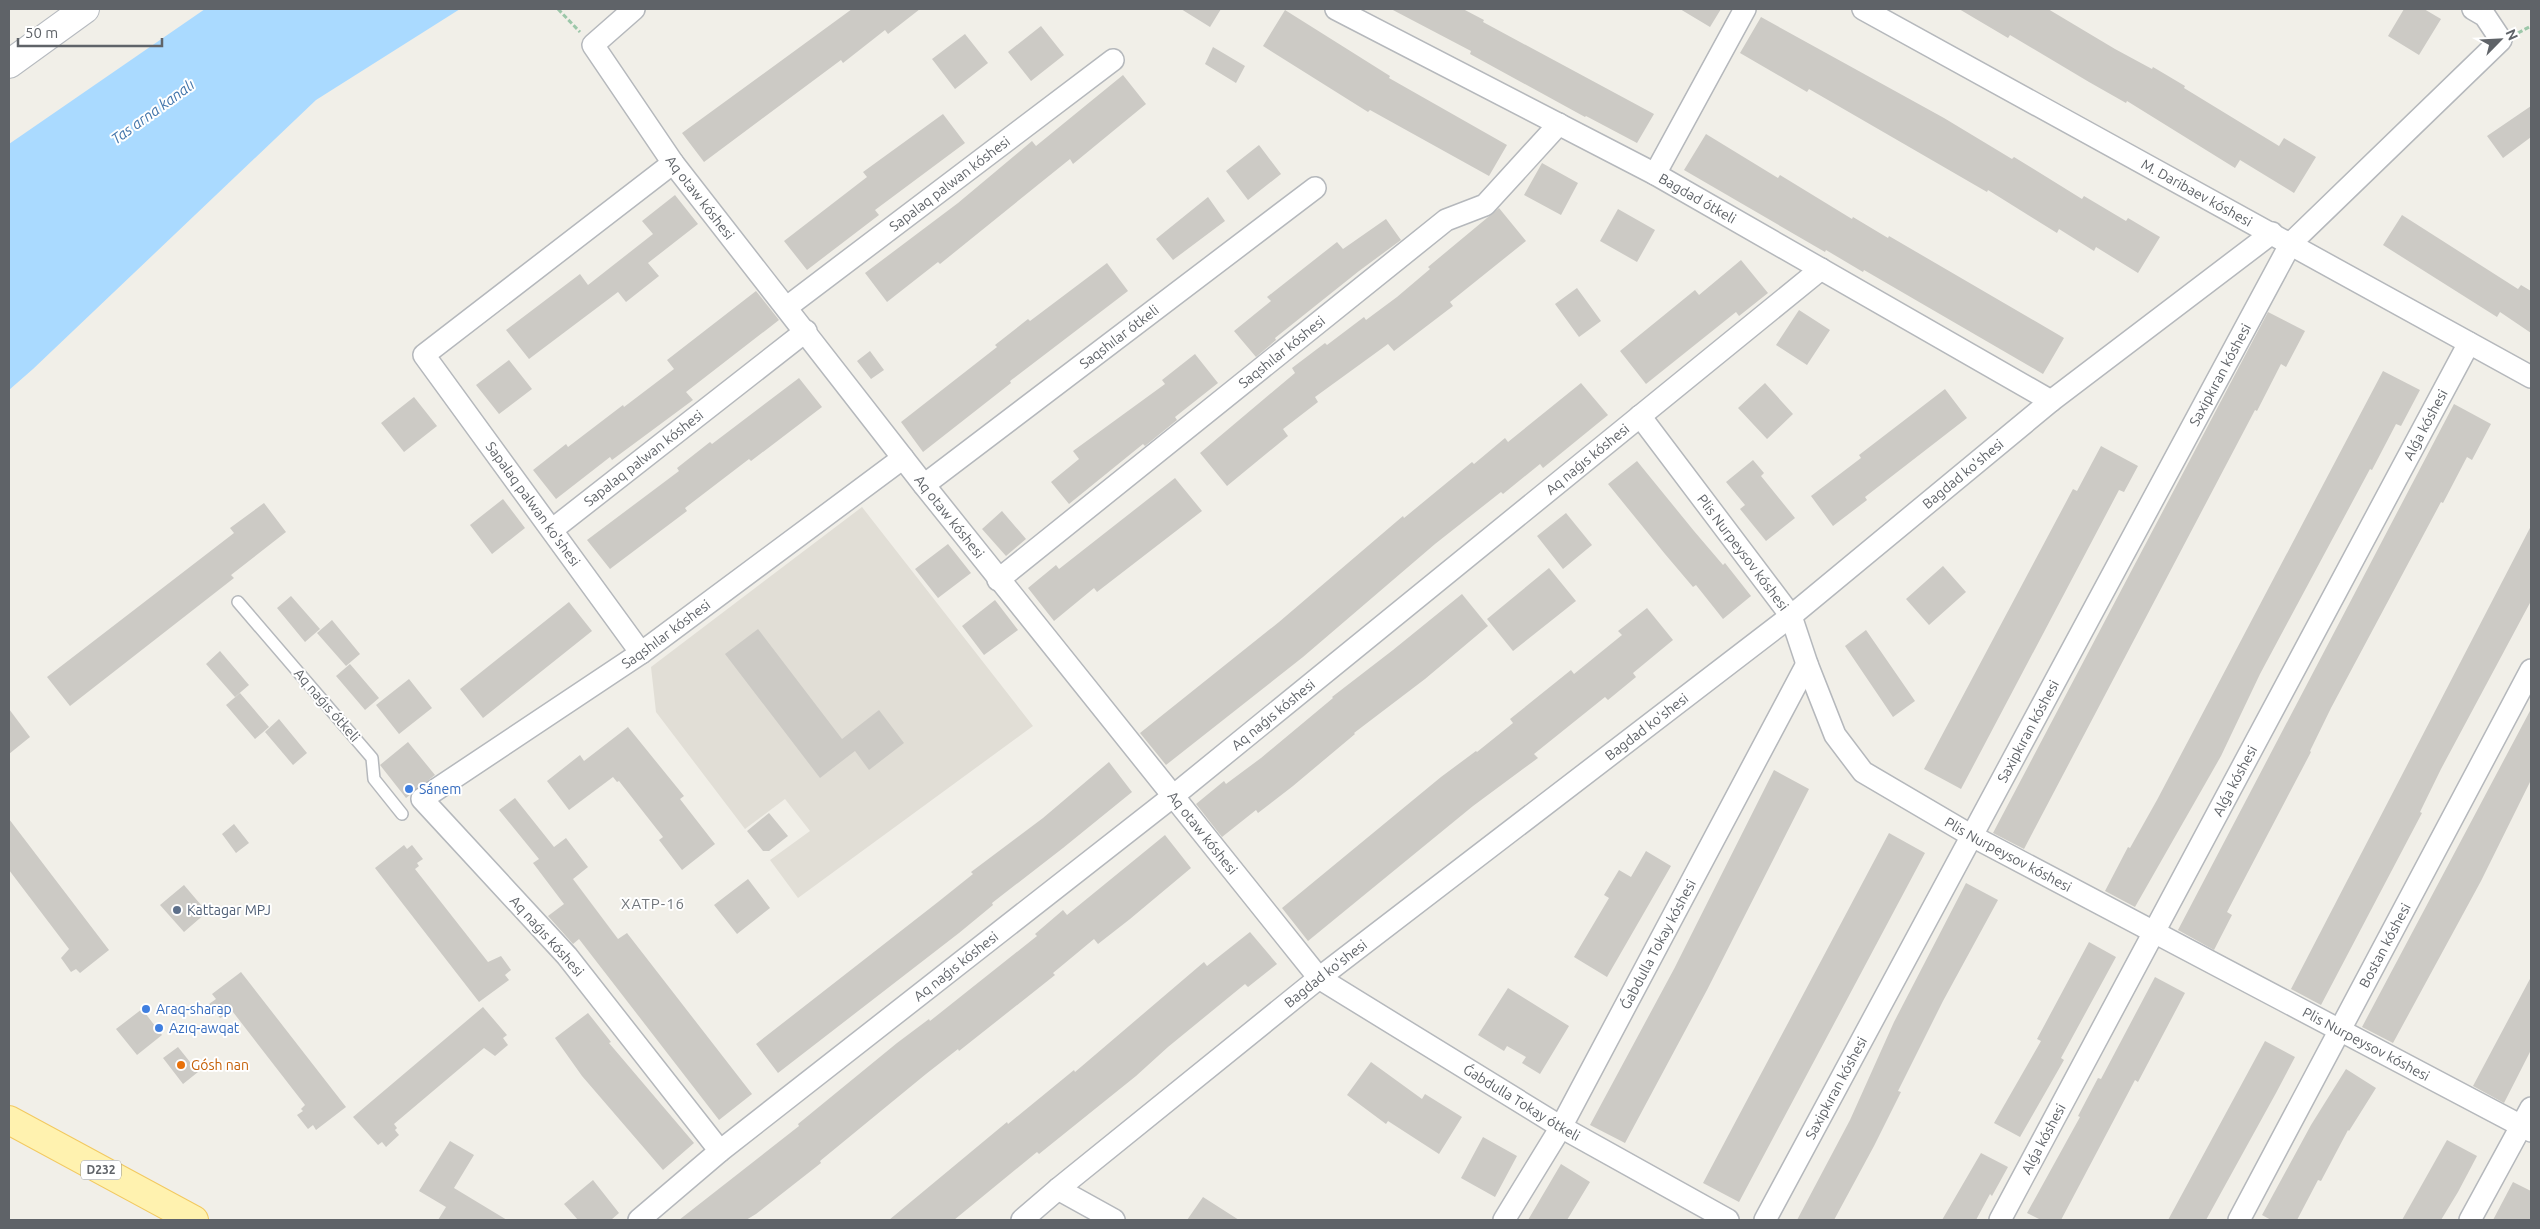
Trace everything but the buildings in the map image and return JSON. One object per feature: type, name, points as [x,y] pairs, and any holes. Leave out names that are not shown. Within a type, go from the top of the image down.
[{"type":"main road","name":"D232","points":[[9,1120],[194,1220]]},
{"type":"street","points":[[9,64],[85,9]]},
{"type":"street","points":[[593,45],[634,9]]},
{"type":"street","name":"Bagdad ótkeli","points":[[1336,9],[1655,174],[2051,401]]},
{"type":"street","points":[[1655,174],[1745,9]]},
{"type":"street","name":"M. Daribaev kóshesi","points":[[1863,9],[2282,238],[2531,377]]},
{"type":"street","points":[[2282,238],[2502,40],[2485,16],[2473,9]]},
{"type":"street","name":"Aq otaw kóshesi","points":[[593,45],[673,162],[924,485],[998,580],[1319,978]]},
{"type":"street","name":"Sapalaq palwan kóshesi","points":[[787,307],[1113,60]]},
{"type":"street","name":"Saqshılar kóshesi","points":[[998,580],[1446,220],[1485,205],[1559,124]]},
{"type":"street","name":"Sapalaq palwan ko'shesi","points":[[640,653],[552,529],[424,355],[673,162]]},
{"type":"street","name":"Saqshılar ótkeli","points":[[924,485],[1315,188]]},
{"type":"street","name":"Bagdad ko'shesi","points":[[1022,1220],[1319,978],[1791,616],[2051,401],[2282,238]]},
{"type":"street","name":"Saxipkıran kóshesi","points":[[1765,1220],[1972,836],[2282,238]]},
{"type":"street","name":"Aq naǵıs kóshesi","points":[[640,1220],[720,1151],[1172,797],[1821,269]]},
{"type":"street","name":"Sapalaq palwan kóshesi","points":[[552,529],[806,331]]},
{"type":"street","name":"Alǵa kóshesi","points":[[2000,1220],[2469,343]]},
{"type":"street","name":"Plis Nurpeysov kóshesi","points":[[1640,416],[1791,616],[1807,664],[1836,735],[1863,772],[1972,836],[2342,1029],[2528,1122]]},
{"type":"street","name":"Saqshılar kóshesi","points":[[422,799],[640,653],[903,458]]},
{"type":"street","name":"Ǵabdulla Tokay kóshesi","points":[[1504,1220],[1561,1127],[1807,664]]},
{"type":"street","name":"Bostan kóshesi","points":[[2239,1220],[2531,670]]},
{"type":"street","name":"Aq naǵıs kóshesi","points":[[422,799],[567,956],[720,1151]]},
{"type":"street","name":"Ǵabdulla Tokay ótkeli","points":[[1319,978],[1561,1127],[1728,1220]]},
{"type":"street","points":[[2470,1220],[2528,1122]]},
{"type":"street","points":[[1058,1189],[1114,1220]]},
{"type":"lane","name":"Aq naǵıs ótkeli","points":[[238,602],[372,758],[374,779],[402,814]]},
{"type":"path","points":[[558,9],[593,45]]},
{"type":"shaded area","points":[[862,507],[1033,726],[798,898],[770,860],[810,831],[785,799],[745,829],[656,712],[651,667]]},
{"type":"water","name":"Tas arna kanalı","points":[[205,9],[460,9],[316,100],[9,390],[9,144]]},
{"type":"place","name":"Sánem","points":[[409,789]]},
{"type":"place","name":"Kattagar MPJ","points":[[177,910]]},
{"type":"place","name":"Araq-sharap","points":[[146,1009]]},
{"type":"place","name":"Azıq-awqat","points":[[159,1028]]},
{"type":"place","name":"Gósh nan","points":[[181,1065]]},
{"type":"district","name":"XATP-16","points":[[653,904]]}]
